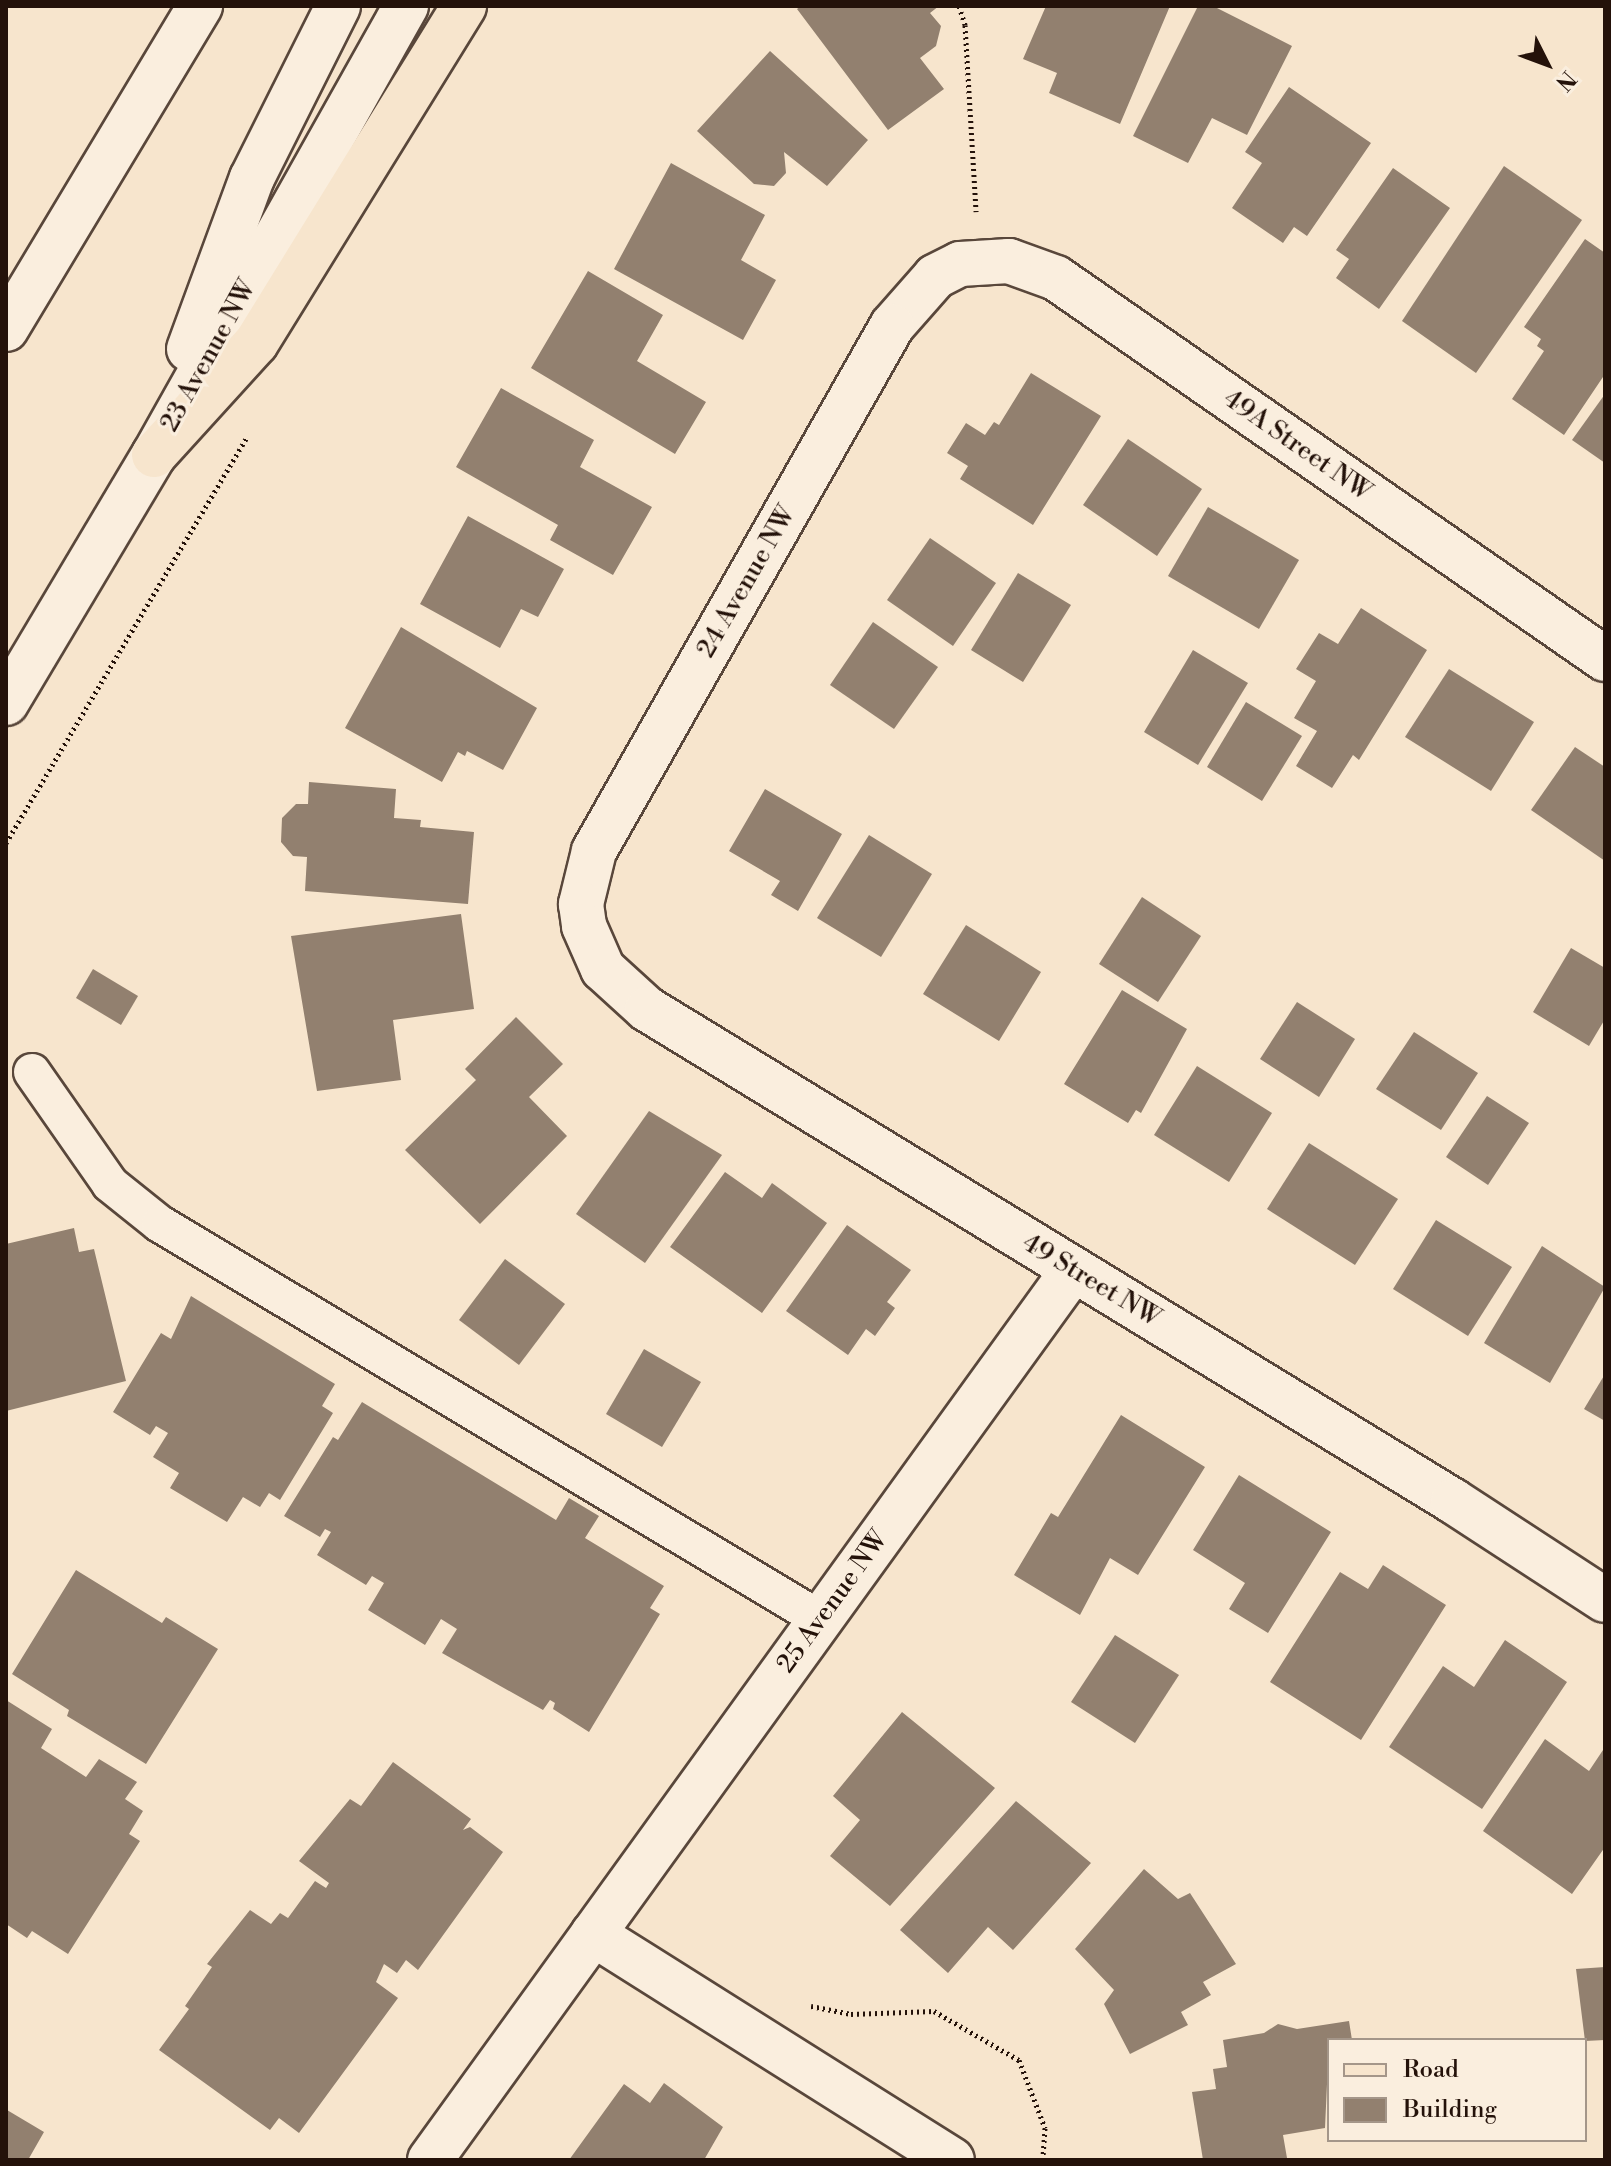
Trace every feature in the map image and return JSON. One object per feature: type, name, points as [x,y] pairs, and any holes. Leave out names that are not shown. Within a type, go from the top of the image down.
[{"type":"main road","points":[[149,463],[256,343],[464,6]]},
{"type":"street","points":[[6,329],[200,6]]},
{"type":"street","points":[[149,463],[252,178],[338,6]]},
{"type":"street","name":"23 Avenue NW","points":[[6,703],[149,463],[406,6]]},
{"type":"street","name":"49A Street NW","points":[[979,262],[1020,263],[1056,278],[1605,659]]},
{"type":"street","name":"24 Avenue NW","points":[[591,946],[581,904],[594,851],[892,326],[935,277],[960,264],[979,262]]},
{"type":"street","name":"49 Street NW","points":[[591,946],[621,989],[647,1009],[1605,1600]]},
{"type":"street","name":"25 Avenue NW","points":[[430,2160],[1073,1270]]},
{"type":"street","points":[[593,1934],[952,2160]]},
{"type":"lane","points":[[32,1072],[110,1184],[160,1224],[820,1619]]},
{"type":"path","points":[[959,6],[965,25],[979,262]]},
{"type":"path","points":[[802,2004],[851,2014],[934,2011],[1019,2060],[1045,2128],[1043,2160]]},
{"type":"building","points":[[801,6],[939,6],[930,13],[941,26],[936,46],[920,58],[944,89],[888,130],[797,9]]},
{"type":"building","points":[[1046,6],[1170,6],[1120,124],[1049,93],[1057,73],[1023,59]]},
{"type":"building","points":[[1198,6],[1213,6],[1292,46],[1247,135],[1212,118],[1188,163],[1133,136]]},
{"type":"building","points":[[770,51],[868,140],[827,186],[784,152],[786,173],[774,186],[754,184],[697,131]]},
{"type":"building","points":[[1289,87],[1371,143],[1307,236],[1294,227],[1283,243],[1232,208],[1262,163],[1245,152]]},
{"type":"building","points":[[671,163],[765,215],[741,260],[776,280],[743,340],[614,269]]},
{"type":"building","points":[[1504,166],[1582,220],[1476,373],[1402,321]]},
{"type":"building","points":[[1393,168],[1450,208],[1379,309],[1336,278],[1349,259],[1336,250]]},
{"type":"building","points":[[1585,239],[1605,253],[1605,374],[1564,435],[1512,399],[1544,351],[1537,346],[1541,339],[1524,327]]},
{"type":"building","points":[[588,271],[663,315],[637,361],[706,402],[675,454],[531,368]]},
{"type":"building","points":[[1031,373],[1101,416],[1033,525],[960,479],[968,466],[947,453],[966,423],[985,435],[994,422],[999,425]]},
{"type":"building","points":[[501,388],[594,440],[580,467],[652,507],[613,575],[550,540],[558,525],[456,467]]},
{"type":"building","points":[[1605,394],[1605,463],[1572,440]]},
{"type":"building","points":[[1128,439],[1202,489],[1157,556],[1083,505]]},
{"type":"building","points":[[1208,507],[1299,560],[1259,629],[1168,576]]},
{"type":"building","points":[[468,516],[564,569],[538,617],[521,609],[500,648],[420,604]]},
{"type":"building","points":[[930,538],[996,583],[953,646],[887,600]]},
{"type":"building","points":[[1018,573],[1071,605],[1023,682],[971,650]]},
{"type":"building","points":[[1361,608],[1427,650],[1359,760],[1353,755],[1332,788],[1296,766],[1317,731],[1294,718],[1316,681],[1296,669],[1319,633],[1338,644]]},
{"type":"building","points":[[873,622],[938,667],[894,729],[830,685]]},
{"type":"building","points":[[401,627],[537,708],[503,770],[467,751],[465,756],[458,752],[442,782],[345,728]]},
{"type":"building","points":[[1193,650],[1248,683],[1198,765],[1144,732]]},
{"type":"building","points":[[1449,669],[1534,722],[1491,791],[1405,737]]},
{"type":"building","points":[[1246,702],[1302,736],[1262,801],[1207,767]]},
{"type":"building","points":[[1575,747],[1605,767],[1605,861],[1531,810]]},
{"type":"building","points":[[309,782],[396,789],[394,818],[421,820],[420,827],[474,832],[468,904],[305,891],[307,857],[293,856],[281,842],[282,818],[296,804],[308,804]]},
{"type":"building","points":[[765,789],[842,834],[798,911],[771,895],[780,881],[729,851]]},
{"type":"building","points":[[869,835],[932,874],[881,957],[817,918]]},
{"type":"building","points":[[1142,897],[1201,936],[1158,1002],[1099,964]]},
{"type":"building","points":[[461,914],[474,1009],[393,1020],[401,1080],[317,1091],[291,936]]},
{"type":"building","points":[[966,925],[1041,972],[999,1041],[923,994]]},
{"type":"building","points":[[1571,948],[1605,968],[1605,1019],[1589,1046],[1533,1012]]},
{"type":"building","points":[[93,969],[138,996],[121,1025],[76,998]]},
{"type":"building","points":[[1122,990],[1187,1029],[1141,1113],[1136,1110],[1128,1123],[1064,1084]]},
{"type":"building","points":[[1297,1002],[1355,1039],[1319,1097],[1260,1059]]},
{"type":"building","points":[[516,1017],[563,1064],[529,1097],[567,1136],[480,1224],[405,1150],[476,1080],[465,1069]]},
{"type":"building","points":[[1414,1032],[1478,1073],[1441,1130],[1376,1089]]},
{"type":"building","points":[[1197,1066],[1272,1113],[1229,1182],[1154,1135]]},
{"type":"building","points":[[1487,1096],[1529,1123],[1488,1185],[1446,1157]]},
{"type":"building","points":[[649,1111],[722,1155],[645,1263],[576,1214]]},
{"type":"building","points":[[1309,1143],[1398,1199],[1355,1265],[1267,1209]]},
{"type":"building","points":[[725,1172],[762,1198],[772,1183],[827,1223],[762,1313],[670,1247]]},
{"type":"building","points":[[1436,1220],[1512,1267],[1468,1336],[1393,1289]]},
{"type":"building","points":[[847,1225],[911,1270],[887,1302],[895,1308],[875,1336],[866,1329],[848,1355],[786,1311]]},
{"type":"building","points":[[74,1228],[79,1252],[94,1249],[126,1381],[6,1411],[6,1244]]},
{"type":"building","points":[[1542,1246],[1605,1287],[1550,1383],[1484,1343]]},
{"type":"building","points":[[505,1259],[565,1304],[519,1365],[459,1320]]},
{"type":"building","points":[[191,1296],[335,1384],[322,1406],[333,1413],[280,1500],[269,1493],[260,1507],[243,1497],[227,1522],[170,1488],[179,1473],[153,1457],[168,1433],[156,1426],[150,1435],[113,1412],[161,1333],[171,1339]]},
{"type":"building","points":[[644,1349],[701,1382],[662,1447],[606,1414]]},
{"type":"building","points":[[1605,1374],[1605,1421],[1584,1409]]},
{"type":"building","points":[[362,1402],[556,1520],[569,1498],[599,1516],[585,1538],[664,1586],[650,1608],[660,1614],[589,1732],[553,1709],[555,1703],[550,1700],[543,1710],[442,1653],[457,1629],[441,1619],[425,1645],[368,1610],[384,1583],[372,1576],[366,1585],[317,1555],[331,1532],[325,1529],[320,1537],[284,1516],[333,1437],[338,1440]]},
{"type":"building","points":[[1121,1415],[1205,1467],[1138,1575],[1110,1558],[1080,1615],[1014,1575],[1051,1513],[1058,1517]]},
{"type":"building","points":[[1239,1475],[1331,1532],[1268,1633],[1229,1609],[1245,1583],[1193,1550]]},
{"type":"building","points":[[1383,1565],[1446,1605],[1361,1740],[1270,1682],[1340,1572],[1368,1589]]},
{"type":"building","points":[[76,1570],[162,1623],[166,1617],[218,1649],[146,1764],[67,1716],[69,1710],[12,1674]]},
{"type":"building","points":[[1115,1635],[1179,1675],[1135,1743],[1071,1702]]},
{"type":"building","points":[[1505,1640],[1567,1682],[1482,1809],[1389,1747],[1443,1666],[1474,1687]]},
{"type":"building","points":[[6,1700],[52,1729],[41,1748],[86,1777],[99,1759],[137,1782],[125,1799],[143,1811],[129,1834],[140,1841],[68,1954],[32,1931],[27,1938],[6,1924]]},
{"type":"building","points":[[902,1712],[995,1788],[890,1906],[830,1856],[860,1820],[833,1796]]},
{"type":"building","points":[[1545,1739],[1589,1771],[1605,1747],[1605,1847],[1572,1894],[1483,1831]]},
{"type":"building","points":[[393,1762],[471,1819],[463,1830],[470,1827],[503,1852],[418,1970],[406,1960],[397,1973],[384,1964],[376,1982],[398,1998],[299,2133],[279,2118],[270,2130],[159,2050],[189,2009],[185,2006],[212,1967],[207,1964],[250,1910],[271,1924],[280,1913],[288,1918],[315,1881],[326,1888],[329,1883],[299,1861],[350,1799],[361,1806]]},
{"type":"building","points":[[1016,1801],[1091,1863],[1013,1950],[988,1927],[948,1973],[900,1930]]},
{"type":"building","points":[[1144,1869],[1178,1899],[1190,1893],[1236,1964],[1203,1982],[1211,1995],[1181,2012],[1188,2025],[1130,2054],[1104,2004],[1114,1990],[1075,1949]]},
{"type":"building","points":[[1605,1967],[1605,2040],[1587,2041],[1585,2038],[1576,1969]]},
{"type":"building","points":[[1349,2021],[1352,2038],[1327,2038],[1325,2128],[1283,2135],[1287,2158],[1203,2160],[1192,2092],[1216,2089],[1213,2069],[1227,2067],[1223,2040],[1264,2033],[1278,2024],[1297,2029]]},
{"type":"building","points":[[664,2083],[723,2127],[704,2160],[569,2160],[624,2084],[650,2103]]},
{"type":"building","points":[[6,2103],[7,2110],[44,2132],[28,2160],[6,2160]]}]
